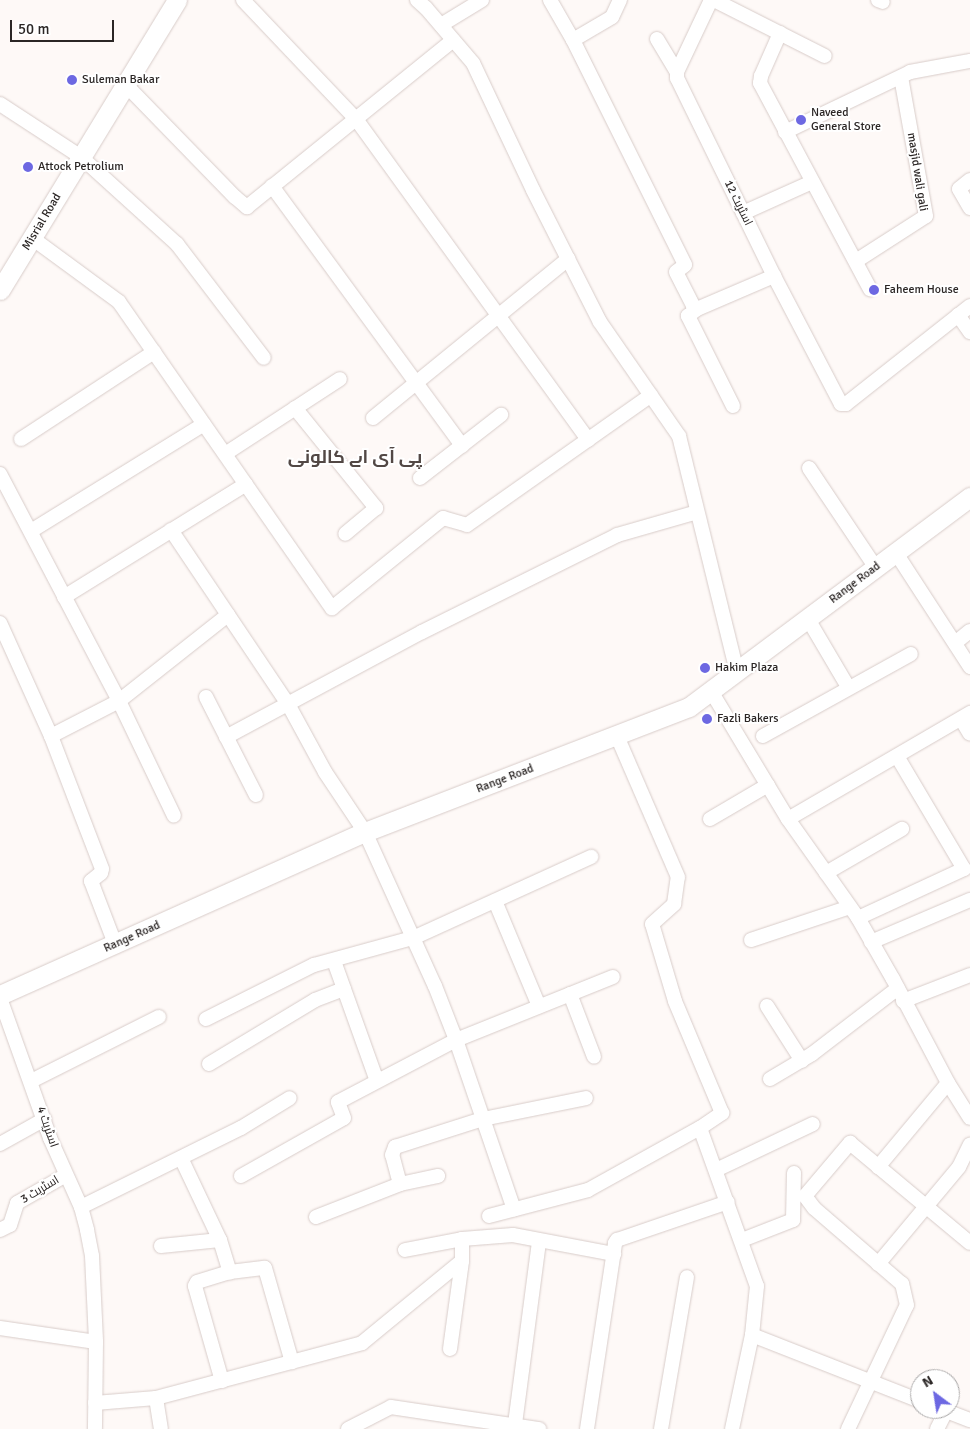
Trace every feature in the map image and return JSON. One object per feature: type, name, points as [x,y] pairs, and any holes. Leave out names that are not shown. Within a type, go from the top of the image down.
[{"type":"main road","name":"Misrial Road","points":[[0,290],[174,2]]},
{"type":"main road","name":"Range Road","points":[[0,996],[365,832],[689,707],[969,499]]},
{"type":"street","points":[[243,0],[356,119],[588,440]]},
{"type":"street","points":[[417,0],[441,25],[473,64],[600,322],[679,436],[696,512],[737,672]]},
{"type":"street","points":[[441,25],[482,0]]},
{"type":"street","points":[[550,0],[573,40],[685,265],[676,272],[693,306],[698,309]]},
{"type":"street","points":[[573,40],[612,17],[620,0]]},
{"type":"street","points":[[677,72],[712,0],[826,56]]},
{"type":"street","points":[[780,34],[761,76],[760,83],[870,289]]},
{"type":"street","name":"اسٹریٹ 12","points":[[657,39],[677,72],[677,78],[774,276],[841,404],[846,404],[958,315]]},
{"type":"street","points":[[125,84],[247,207],[453,40]]},
{"type":"street","points":[[785,132],[910,72],[970,61]]},
{"type":"street","name":"masjid wali gali","points":[[856,262],[926,216],[901,77]]},
{"type":"street","points":[[0,104],[81,157],[177,244],[264,358]]},
{"type":"street","points":[[970,180],[959,189],[970,208]]},
{"type":"street","points":[[743,213],[812,182]]},
{"type":"street","points":[[272,186],[462,446]]},
{"type":"street","points":[[32,238],[119,302],[332,608],[444,518],[467,525],[651,395]]},
{"type":"street","points":[[373,418],[568,259]]},
{"type":"street","points":[[733,406],[690,320],[690,313],[774,276]]},
{"type":"street","points":[[970,306],[958,315],[970,332]]},
{"type":"street","points":[[21,439],[154,352]]},
{"type":"street","points":[[225,454],[340,379]]},
{"type":"street","points":[[295,408],[376,508],[345,534]]},
{"type":"street","points":[[420,478],[501,415]]},
{"type":"street","points":[[31,531],[204,424]]},
{"type":"street","points":[[809,468],[876,568]]},
{"type":"street","points":[[0,474],[119,701],[174,816]]},
{"type":"street","points":[[64,597],[246,484]]},
{"type":"street","points":[[226,737],[422,632],[617,535],[696,512]]},
{"type":"street","points":[[171,530],[288,704],[325,772],[365,832],[456,1040],[514,1209]]},
{"type":"street","points":[[896,552],[970,666]]},
{"type":"street","points":[[51,736],[119,701],[228,615]]},
{"type":"street","points":[[808,619],[848,687]]},
{"type":"street","points":[[0,623],[51,736],[102,869],[101,873],[91,881],[115,944]]},
{"type":"street","points":[[955,643],[970,631]]},
{"type":"street","points":[[763,736],[848,687],[911,654]]},
{"type":"street","points":[[711,691],[788,819],[854,913],[970,1118]]},
{"type":"street","points":[[206,697],[256,795]]},
{"type":"street","points":[[788,819],[965,716],[970,734]]},
{"type":"street","points":[[489,1216],[588,1190],[700,1128],[722,1113],[674,1001],[652,924],[674,904],[678,877],[617,736]]},
{"type":"street","points":[[751,940],[854,913],[964,869],[897,756]]},
{"type":"street","points":[[710,819],[768,786]]},
{"type":"street","points":[[826,873],[902,829]]},
{"type":"street","points":[[206,1019],[314,965],[413,938],[591,858]]},
{"type":"street","points":[[871,942],[970,900]]},
{"type":"street","points":[[495,901],[539,1006]]},
{"type":"street","points":[[334,960],[377,1081]]},
{"type":"street","points":[[770,1079],[802,1061],[901,994],[970,975]]},
{"type":"street","points":[[241,1176],[344,1118],[338,1102],[377,1081],[456,1040],[613,977]]},
{"type":"street","points":[[209,1064],[315,1000],[344,989]]},
{"type":"street","points":[[570,994],[594,1056]]},
{"type":"street","name":"اسٹریٹ 4","points":[[0,996],[66,1174],[81,1207],[92,1256],[96,1342],[94,1429]]},
{"type":"street","points":[[767,1006],[802,1061]]},
{"type":"street","points":[[31,1081],[159,1017]]},
{"type":"street","points":[[878,1167],[948,1082]]},
{"type":"street","points":[[81,1207],[241,1128],[290,1098]]},
{"type":"street","points":[[400,1184],[392,1155],[395,1147],[483,1119],[586,1098]]},
{"type":"street","points":[[0,1144],[45,1119]]},
{"type":"street","points":[[716,1170],[813,1124]]},
{"type":"street","points":[[700,1128],[758,1286],[752,1335],[732,1429]]},
{"type":"street","points":[[848,1429],[907,1305],[902,1284],[814,1208],[805,1196],[850,1143],[970,1243]]},
{"type":"street","points":[[878,1264],[927,1208],[959,1167],[970,1144]]},
{"type":"street","points":[[181,1158],[220,1240],[230,1272]]},
{"type":"street","points":[[742,1240],[792,1220],[794,1173]]},
{"type":"street","name":"اسٹریٹ 3","points":[[0,1230],[10,1225],[17,1204],[66,1174]]},
{"type":"street","points":[[316,1217],[400,1184],[438,1176]]},
{"type":"street","points":[[587,1429],[617,1240],[728,1202]]},
{"type":"street","points":[[405,1250],[462,1239],[513,1235],[614,1254]]},
{"type":"street","points":[[450,1349],[462,1261],[462,1239]]},
{"type":"street","points":[[161,1246],[220,1240]]},
{"type":"street","points":[[515,1424],[539,1241]]},
{"type":"street","points":[[95,1402],[156,1398],[362,1344],[462,1261]]},
{"type":"street","points":[[222,1381],[195,1286],[197,1282],[230,1272],[265,1268],[292,1362]]},
{"type":"street","points":[[661,1429],[687,1277]]},
{"type":"street","points":[[0,1328],[96,1342]]},
{"type":"street","points":[[752,1335],[910,1397]]},
{"type":"street","points":[[156,1398],[161,1429]]},
{"type":"street","points":[[348,1429],[391,1407],[539,1429]]},
{"type":"place","name":"Suleman Bakar","points":[[72,80]]},
{"type":"place","name":"Naveed General Store","points":[[801,120]]},
{"type":"place","name":"Attock Petrolium","points":[[28,167]]},
{"type":"place","name":"Faheem House","points":[[874,290]]},
{"type":"place","name":"Hakim Plaza","points":[[705,668]]},
{"type":"place","name":"Fazli Bakers","points":[[707,719]]},
{"type":"district","name":"پی آی اے کالونی","points":[[355,457]]}]
